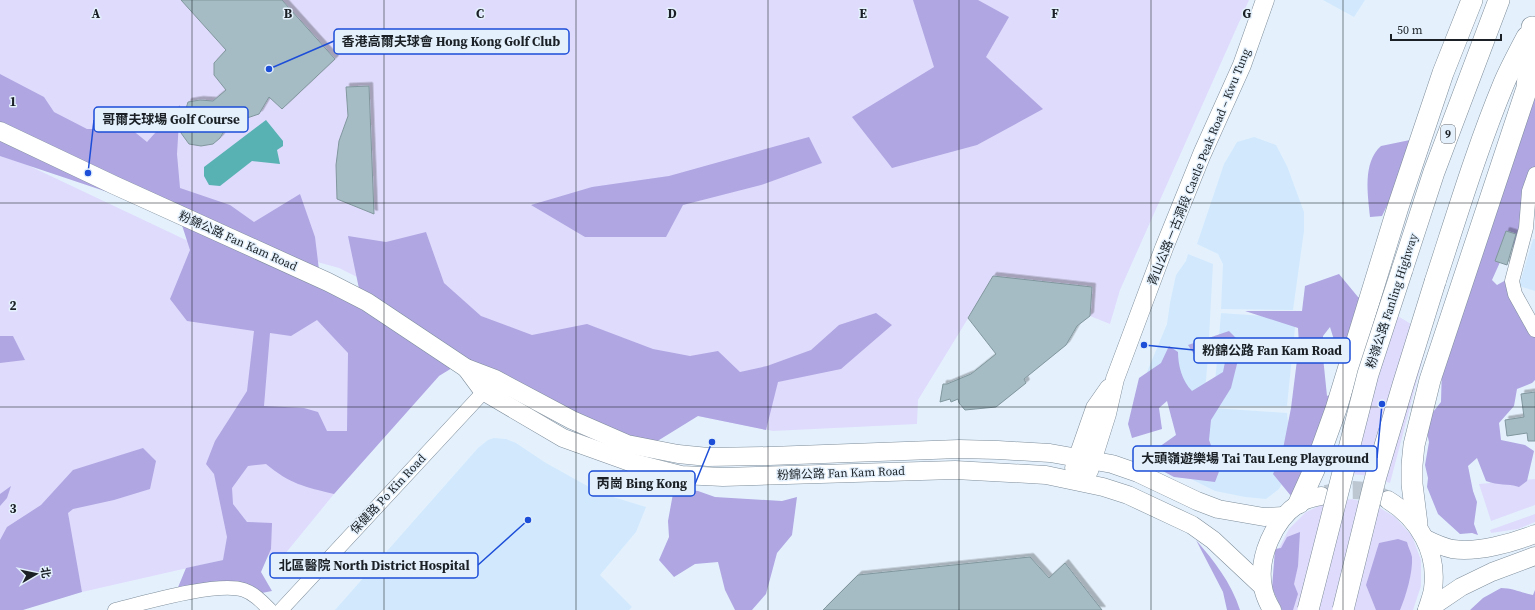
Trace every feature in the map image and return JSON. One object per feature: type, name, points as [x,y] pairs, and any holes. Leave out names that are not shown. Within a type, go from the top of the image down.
[{"type":"highway","points":[[1299,503],[1314,470],[1333,416],[1398,207],[1440,80],[1472,0]]},
{"type":"highway","name":"粉嶺公路 Fanling Highway","points":[[1308,610],[1368,374],[1434,172],[1499,0]]},
{"type":"highway","points":[[1343,610],[1376,476],[1402,385],[1468,179],[1504,82],[1533,23]]},
{"type":"highway","points":[[1421,532],[1412,484],[1414,445],[1430,380],[1527,88],[1533,23]]},
{"type":"main road","name":"青山公路－古洞段 Castle Peak Road – Kwu Tung","points":[[1078,482],[1085,458],[1105,419],[1115,379],[1164,248],[1202,154],[1242,65],[1265,0]]},
{"type":"main road","name":"粉錦公路 Fan Kam Road","points":[[0,131],[367,302],[466,368],[563,438],[630,462],[681,475],[723,477],[955,470],[1046,475],[1103,487],[1128,495],[1192,525],[1213,540],[1262,586]]},
{"type":"main road","name":"粉錦公路 Fan Kam Road","points":[[489,385],[627,444],[678,454],[708,457],[959,449],[1031,451],[1085,458],[1112,464],[1138,473],[1197,501],[1218,509],[1264,517],[1283,516]]},
{"type":"main road","points":[[1272,610],[1262,586],[1262,568],[1265,551],[1272,533],[1283,516],[1299,503],[1321,496]]},
{"type":"main road","points":[[1388,500],[1399,507],[1421,532],[1432,560],[1434,578],[1433,591],[1427,610]]},
{"type":"main road","points":[[1421,532],[1453,549],[1468,550],[1484,548],[1535,534]]},
{"type":"main road","points":[[1427,610],[1461,587],[1492,572],[1535,556]]},
{"type":"street","points":[[1534,177],[1529,191],[1526,228],[1512,281],[1515,294],[1535,330]]},
{"type":"street","name":"保健路 Po Kin Road","points":[[281,610],[489,385]]},
{"type":"street","points":[[115,610],[186,593],[233,587],[257,596],[270,610]]},
{"type":"shaded area","points":[[0,0],[1249,0],[1120,290],[1110,324],[1090,316],[1091,287],[994,276],[918,400],[917,424],[773,431],[698,416],[373,285],[339,268],[310,260],[0,113]]},
{"type":"shaded area","points":[[913,0],[978,0],[1009,17],[986,57],[1043,109],[977,145],[892,168],[852,117],[934,67]]},
{"type":"shaded area","points":[[1323,0],[1365,0],[1354,17]]},
{"type":"shaded area","points":[[0,74],[44,97],[54,112],[87,129],[131,129],[147,142],[180,105],[177,154],[180,188],[230,205],[254,222],[300,194],[315,237],[320,278],[362,303],[348,236],[386,242],[426,232],[444,283],[481,316],[532,335],[587,324],[653,349],[690,356],[718,351],[740,372],[767,366],[811,350],[839,325],[876,313],[892,325],[841,369],[778,382],[766,430],[698,416],[651,445],[572,417],[465,360],[439,376],[334,494],[298,484],[266,464],[248,466],[232,488],[233,504],[247,522],[272,523],[271,549],[261,572],[272,591],[252,595],[229,590],[174,597],[186,568],[223,560],[227,537],[214,474],[206,464],[215,441],[247,391],[254,331],[187,321],[170,299],[190,250],[179,216],[0,156]],"holes":[[[317,320],[348,353],[347,431],[327,431],[318,412],[304,408],[264,406],[270,333],[291,336]]]},
{"type":"shaded area","points":[[1535,75],[1535,194],[1520,236],[1511,249],[1505,251],[1492,280],[1497,285],[1506,280],[1535,318],[1535,380],[1532,383],[1517,389],[1514,406],[1499,423],[1501,440],[1525,445],[1534,451],[1527,481],[1519,487],[1486,481],[1477,458],[1468,466],[1473,491],[1477,502],[1474,524],[1478,535],[1472,533],[1460,534],[1438,514],[1427,487],[1428,478],[1425,465],[1429,442],[1427,433],[1429,417],[1441,402],[1442,365]]},
{"type":"shaded area","points":[[266,120],[283,141],[283,146],[277,150],[280,164],[252,161],[220,186],[209,185],[204,176],[204,167]]},
{"type":"shaded area","points":[[809,137],[822,163],[761,185],[683,205],[666,237],[585,237],[531,205],[592,187],[669,176]]},
{"type":"shaded area","points":[[1254,137],[1276,145],[1287,166],[1304,212],[1304,231],[1293,310],[1221,309],[1223,264],[1218,254],[1197,244],[1224,164],[1237,142]]},
{"type":"shaded area","points":[[1410,140],[1395,189],[1382,216],[1370,217],[1368,180],[1371,161],[1375,153],[1381,146]]},
{"type":"shaded area","points":[[0,152],[298,293],[439,376],[334,494],[285,554],[236,557],[82,592],[65,512],[49,570],[0,605]]},
{"type":"shaded area","points":[[1533,239],[1535,239],[1535,291],[1519,286]]},
{"type":"shaded area","points":[[1188,254],[1213,264],[1209,338],[1195,355],[1208,358],[1204,402],[1166,375],[1147,372],[1167,324],[1176,275],[1186,261]]},
{"type":"shaded area","points":[[1339,274],[1358,297],[1375,303],[1356,363],[1339,356],[1330,327],[1323,336],[1323,357],[1327,396],[1349,388],[1291,496],[1273,474],[1282,454],[1291,408],[1299,344],[1298,328],[1245,311],[1302,311],[1305,286]]},
{"type":"shaded area","points":[[1383,307],[1429,335],[1390,483],[1363,475],[1347,474]]},
{"type":"shaded area","points":[[1221,313],[1296,318],[1287,406],[1213,406]]},
{"type":"shaded area","points":[[1229,331],[1242,344],[1231,388],[1211,420],[1209,440],[1220,469],[1215,482],[1174,477],[1142,460],[1141,449],[1159,447],[1176,435],[1167,401],[1159,408],[1162,429],[1132,438],[1128,424],[1139,378],[1161,363],[1169,346],[1178,352],[1181,373],[1192,391],[1223,372],[1228,347],[1199,362],[1188,345]]},
{"type":"shaded area","points":[[0,336],[13,336],[25,360],[0,363]]},
{"type":"shaded area","points":[[1199,407],[1287,413],[1290,441],[1290,469],[1279,489],[1266,499],[1245,497],[1215,491],[1191,479]]},
{"type":"shaded area","points":[[494,438],[506,439],[516,443],[546,463],[600,493],[646,507],[636,532],[600,575],[632,607],[629,610],[335,610],[478,448],[488,440]]},
{"type":"shaded area","points":[[143,448],[156,461],[150,489],[114,500],[73,509],[68,513],[82,592],[23,610],[0,610],[0,540],[7,527],[41,505],[73,470]]},
{"type":"shaded area","points":[[1535,479],[1535,505],[1491,521],[1479,484]]},
{"type":"shaded area","points":[[11,486],[7,498],[0,506],[0,494]]},
{"type":"shaded area","points":[[674,488],[698,491],[715,497],[782,501],[797,497],[792,535],[777,553],[766,594],[752,610],[735,610],[725,590],[718,562],[695,564],[674,577],[659,560],[669,537],[668,521]]},
{"type":"shaded area","points":[[1352,499],[1375,505],[1395,517],[1412,536],[1421,560],[1421,586],[1413,610],[1284,610],[1278,550],[1289,529],[1306,512],[1328,502]]},
{"type":"shaded area","points":[[1535,514],[1535,522],[1518,529],[1491,533],[1490,530]]},
{"type":"shaded area","points":[[1300,532],[1298,566],[1294,584],[1298,594],[1293,610],[1282,610],[1272,588],[1275,549],[1281,548],[1287,537]]},
{"type":"shaded area","points":[[1398,539],[1407,542],[1412,557],[1407,591],[1400,610],[1376,610],[1366,585],[1379,543]]},
{"type":"shaded area","points":[[1196,540],[1227,581],[1240,610],[1227,610],[1223,592]]},
{"type":"shaded area","points":[[1501,588],[1533,595],[1535,590],[1535,610],[1470,610],[1483,598]]},
{"type":"building","points":[[181,0],[282,0],[335,59],[282,109],[269,97],[259,114],[244,119],[225,113],[224,131],[220,138],[213,144],[201,146],[189,144],[181,133],[188,102],[200,100],[213,101],[226,90],[214,75],[214,63],[226,50]]},
{"type":"building","points":[[369,86],[374,214],[337,199],[336,165],[339,141],[348,116],[346,87]]},
{"type":"building","points":[[1506,231],[1516,234],[1507,265],[1495,261]]},
{"type":"building","points":[[993,276],[1092,287],[1090,316],[1077,326],[1066,345],[1024,379],[1026,383],[996,407],[965,410],[959,403],[958,399],[951,402],[950,399],[940,402],[943,384],[947,384],[971,374],[996,354],[968,318]]},
{"type":"building","points":[[1535,392],[1535,441],[1528,441],[1527,433],[1507,436],[1505,420],[1524,417],[1521,394]]},
{"type":"building","points":[[1030,557],[1049,578],[1065,563],[1102,610],[823,610],[858,575]]},
{"type":"tunnel","points":[[1326,494],[1355,490],[1370,492],[1384,498]]},
{"type":"place","name":"香港高爾夫球會 Hong Kong Golf Club","points":[[269,69]]},
{"type":"place","name":"哥爾夫球場 Golf Course","points":[[88,173]]},
{"type":"place","name":"粉錦公路 Fan Kam Road","points":[[1144,345]]},
{"type":"place","name":"大頭嶺遊樂場 Tai Tau Leng Playground","points":[[1382,404]]},
{"type":"place","name":"丙崗 Bing Kong","points":[[712,442]]},
{"type":"place","name":"北區醫院 North District Hospital","points":[[528,520]]}]
